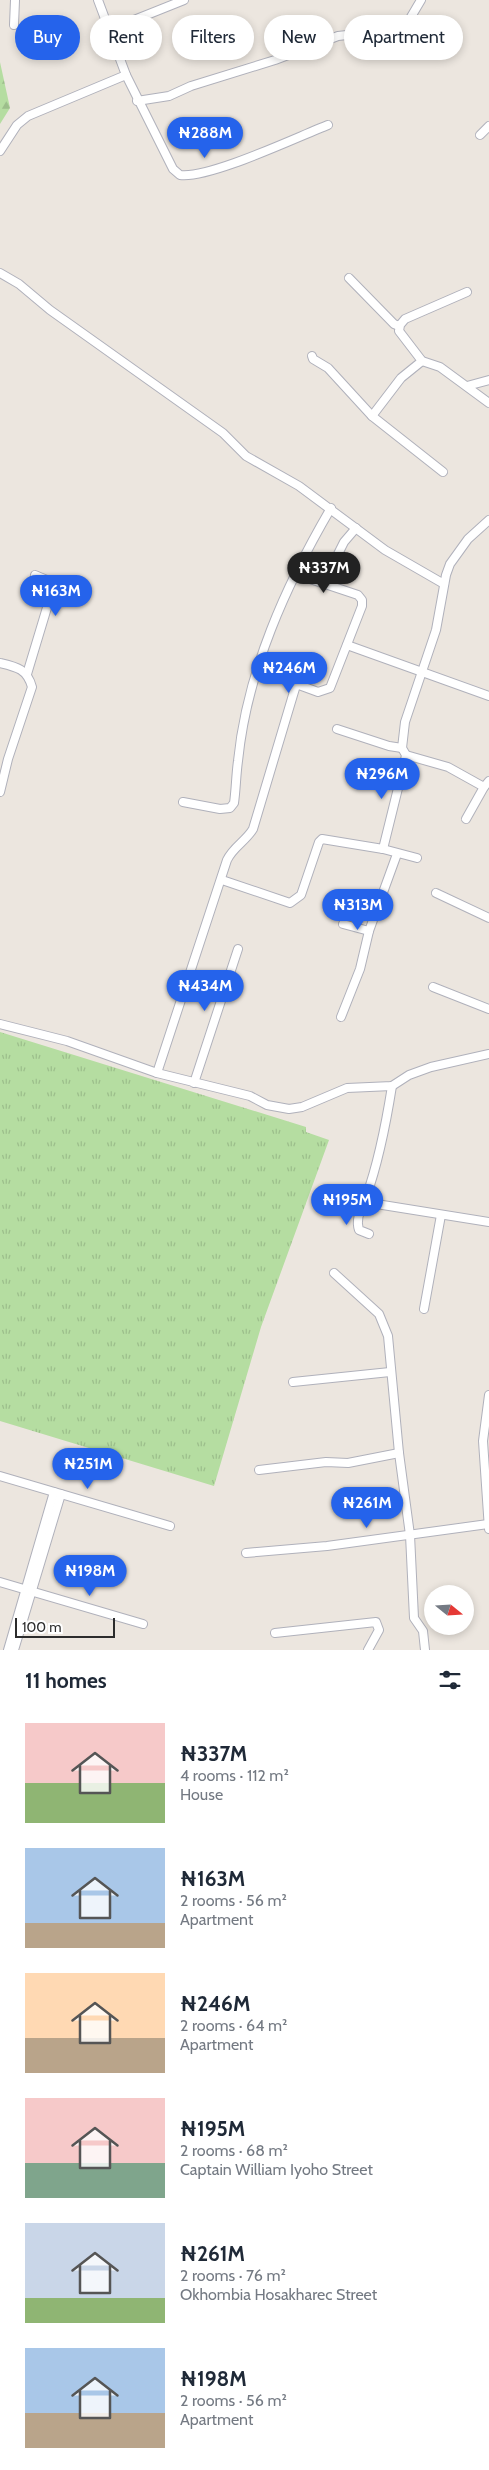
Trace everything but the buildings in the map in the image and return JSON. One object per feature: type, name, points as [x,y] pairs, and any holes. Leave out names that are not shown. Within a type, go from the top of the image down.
[{"type":"street","points":[[14,25],[15,0]]},
{"type":"street","points":[[98,0],[104,15]]},
{"type":"street","points":[[146,15],[184,0]]},
{"type":"street","points":[[137,101],[169,96],[191,86],[275,60],[338,36],[365,34],[408,22],[421,0]]},
{"type":"street","points":[[120,60],[137,101],[173,169],[176,173],[185,176],[237,161],[328,125]]},
{"type":"street","points":[[0,151],[17,126],[28,116],[126,75]]},
{"type":"street","points":[[480,135],[489,126]]},
{"type":"street","points":[[0,273],[19,284],[50,310],[224,432],[246,456],[273,470],[331,508],[385,550],[444,584]]},
{"type":"street","points":[[349,278],[394,324],[399,326]]},
{"type":"street","points":[[399,326],[405,319],[422,310],[467,292]]},
{"type":"street","points":[[399,326],[401,336],[422,361],[440,368],[489,403]]},
{"type":"street","points":[[312,356],[313,359],[328,368],[372,416],[443,472]]},
{"type":"street","points":[[372,416],[401,378],[422,361]]},
{"type":"street","points":[[467,386],[489,380]]},
{"type":"street","points":[[183,802],[220,809],[230,808],[234,803],[238,761],[258,670],[272,625],[296,574],[331,508]]},
{"type":"street","points":[[383,849],[404,751],[406,722],[436,630],[444,584],[450,564],[468,539],[489,520]]},
{"type":"street","points":[[324,582],[339,550],[356,528]]},
{"type":"street","points":[[27,674],[50,601],[51,588],[47,580],[35,574]]},
{"type":"street","points":[[258,670],[318,692],[330,688],[362,600],[358,596],[324,582],[296,574]]},
{"type":"street","points":[[347,645],[489,696]]},
{"type":"street","points":[[0,664],[21,668],[27,674],[32,687],[31,695],[8,759],[0,792]]},
{"type":"street","points":[[157,1073],[229,855],[253,829],[296,685]]},
{"type":"street","points":[[337,729],[448,767],[487,784],[466,818]]},
{"type":"street","points":[[222,880],[290,903],[301,895],[319,842],[322,839],[383,849],[417,858]]},
{"type":"street","points":[[341,1016],[360,969],[370,931],[397,854]]},
{"type":"street","points":[[436,893],[489,918]]},
{"type":"street","points":[[343,924],[370,931]]},
{"type":"street","points":[[194,1083],[238,949]]},
{"type":"street","points":[[433,987],[489,1009]]},
{"type":"street","points":[[0,1024],[67,1041],[157,1073],[250,1096],[267,1105],[289,1110],[302,1107],[347,1088],[392,1086],[408,1075],[431,1067],[489,1054]]},
{"type":"street","points":[[369,1234],[362,1232],[358,1227],[359,1215],[386,1129],[392,1086]]},
{"type":"street","points":[[364,1202],[489,1222]]},
{"type":"street","points":[[424,1309],[441,1215]]},
{"type":"street","points":[[334,1273],[379,1314],[388,1336],[390,1372],[410,1535],[414,1618],[423,1631],[425,1650]]},
{"type":"street","points":[[292,1382],[390,1372]]},
{"type":"street","points":[[489,1395],[483,1441],[489,1529]]},
{"type":"street","points":[[259,1470],[314,1463],[348,1463],[399,1453]]},
{"type":"street","points":[[0,1476],[170,1526]]},
{"type":"street","points":[[14,1650],[57,1493]]},
{"type":"street","points":[[246,1553],[328,1546],[488,1524]]},
{"type":"street","points":[[0,1582],[143,1624]]},
{"type":"street","points":[[8,1650],[29,1590]]},
{"type":"street","points":[[274,1633],[376,1622],[379,1630],[368,1650]]},
{"type":"green space","points":[[0,62],[10,108],[0,124]]},
{"type":"green space","points":[[0,1032],[306,1127],[306,1132],[329,1140],[261,1327],[214,1486],[0,1421]]}]
